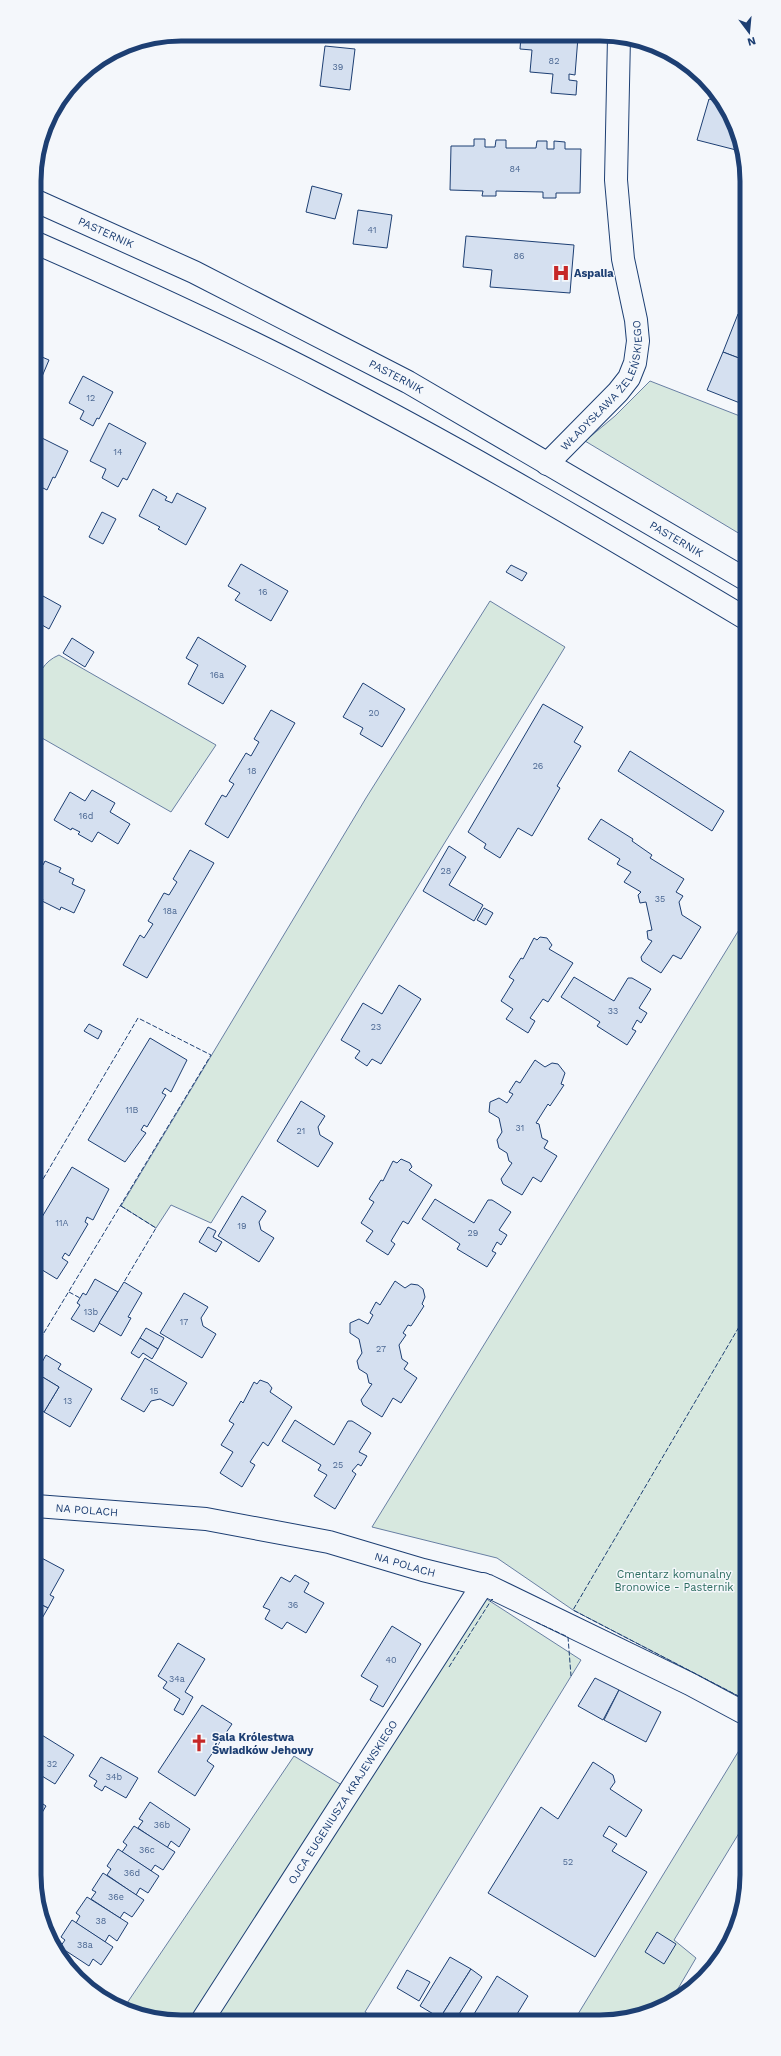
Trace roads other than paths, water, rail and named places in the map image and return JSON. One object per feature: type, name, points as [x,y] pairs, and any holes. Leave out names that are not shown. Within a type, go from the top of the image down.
[{"type":"street","name":"WŁADYSŁAWA ŻELEŃSKIEGO","points":[[547,464],[618,392],[629,378],[635,363],[638,342],[636,320],[623,259],[616,180],[619,42]]},
{"type":"street","name":"PASTERNIK","points":[[41,203],[237,293],[408,382],[740,576]]},
{"type":"street","points":[[41,245],[213,323],[379,407],[490,468],[740,615]]},
{"type":"street","name":"NA POLACH","points":[[41,1506],[206,1519],[329,1542],[423,1570],[483,1584],[683,1681],[740,1711]]},
{"type":"street","name":"OJCA EUGENIUSZA KRAJEWSKIEGO","points":[[206,2015],[483,1584]]},
{"type":"place","name":"Aspalia","points":[[561,273]]},
{"type":"place","name":"Sala Królestwa Świadków Jehowy","points":[[199,1743]]},
{"type":"park label","name":"Cmentarz komunalny Bronowice - Pasternik","points":[[674,1580]]}]
